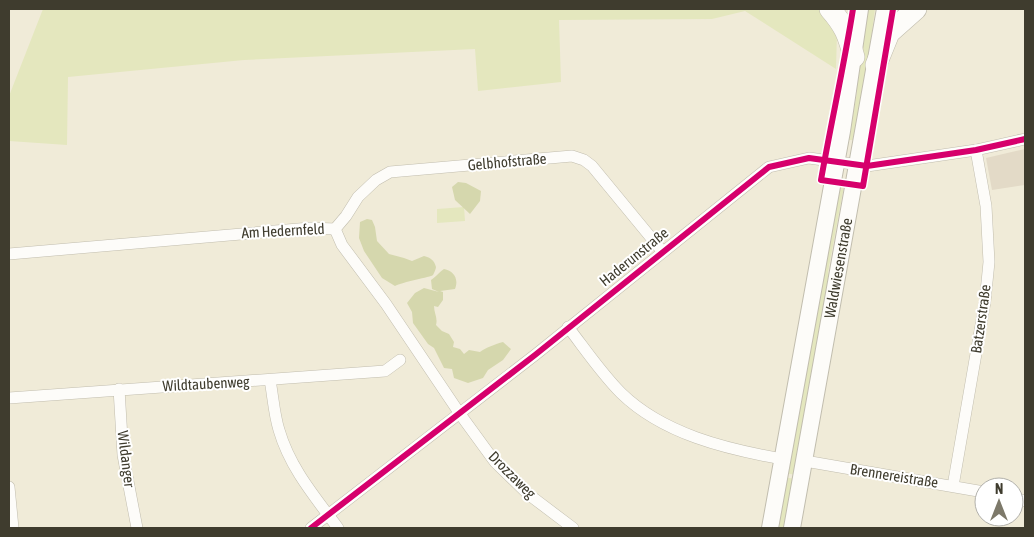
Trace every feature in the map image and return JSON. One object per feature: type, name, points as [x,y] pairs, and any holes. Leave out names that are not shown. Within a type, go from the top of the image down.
[{"type":"highway","points":[[830,9],[843,23],[854,57]]},
{"type":"highway","points":[[876,65],[889,33],[916,9]]},
{"type":"main road","name":"Waldwiesenstraße","points":[[770,528],[836,162],[854,57],[860,9]]},
{"type":"main road","name":"Waldwiesenstraße","points":[[792,528],[885,9]]},
{"type":"street","name":"Haderunstraße","points":[[311,528],[460,414],[769,166],[808,158],[866,166],[976,150],[1025,139]]},
{"type":"street","name":"Batzerstraße","points":[[952,486],[985,302],[989,262],[986,206],[976,150]]},
{"type":"street","name":"Gelbhofstraße","points":[[334,228],[346,216],[358,197],[376,180],[390,172],[572,156],[584,160],[592,166],[662,251]]},
{"type":"street","name":"Am Hedernfeld","points":[[9,254],[310,228],[334,228],[342,245],[386,304],[460,414]]},
{"type":"street","points":[[568,327],[605,376],[643,412],[674,428],[709,442],[782,459]]},
{"type":"street","name":"Wildtaubenweg","points":[[9,398],[385,371],[400,360]]},
{"type":"street","points":[[270,380],[278,428],[288,454],[301,479],[338,528]]},
{"type":"street","name":"Wildanger","points":[[119,389],[123,455],[137,528]]},
{"type":"street","name":"Drozzaweg","points":[[460,414],[495,462],[528,494],[573,528]]},
{"type":"street","name":"Brennereistraße","points":[[805,461],[974,490]]},
{"type":"street","points":[[9,487],[14,528]]},
{"type":"shaded area","points":[[1025,149],[1025,185],[992,190],[986,158]]},
{"type":"green space","points":[[43,9],[819,9],[837,33],[836,69],[745,11],[712,19],[559,20],[561,82],[478,91],[475,49],[244,60],[68,77],[67,145],[9,141],[9,96]]},
{"type":"green space","points":[[865,9],[875,9],[866,77],[853,140],[849,140],[857,92],[857,64]]},
{"type":"green space","points":[[458,182],[466,183],[481,191],[480,201],[470,214],[455,200],[452,187]]},
{"type":"green space","points":[[836,185],[844,186],[828,272],[831,283],[797,475],[784,473]]},
{"type":"green space","points":[[464,207],[465,221],[437,223],[437,209]]},
{"type":"green space","points":[[367,219],[372,220],[377,241],[389,254],[412,261],[424,256],[429,258],[436,267],[433,275],[395,286],[382,278],[364,251],[359,238],[360,222]]},
{"type":"green space","points":[[444,269],[455,276],[456,285],[455,289],[440,291],[443,292],[443,300],[438,307],[434,306],[437,320],[436,325],[442,331],[449,334],[454,342],[453,347],[460,349],[464,354],[469,350],[480,352],[503,342],[511,349],[503,360],[488,370],[483,378],[468,383],[454,378],[452,369],[444,368],[434,348],[428,344],[413,323],[412,312],[407,303],[415,293],[424,288],[439,292],[432,289],[431,280]]},
{"type":"green space","points":[[783,477],[796,479],[787,528],[774,528]]},
{"type":"cycle path","points":[[853,9],[821,180],[863,186],[893,9]]},
{"type":"cycle path","points":[[311,528],[535,355],[769,167],[809,158],[867,166],[976,150],[1025,139]]}]
